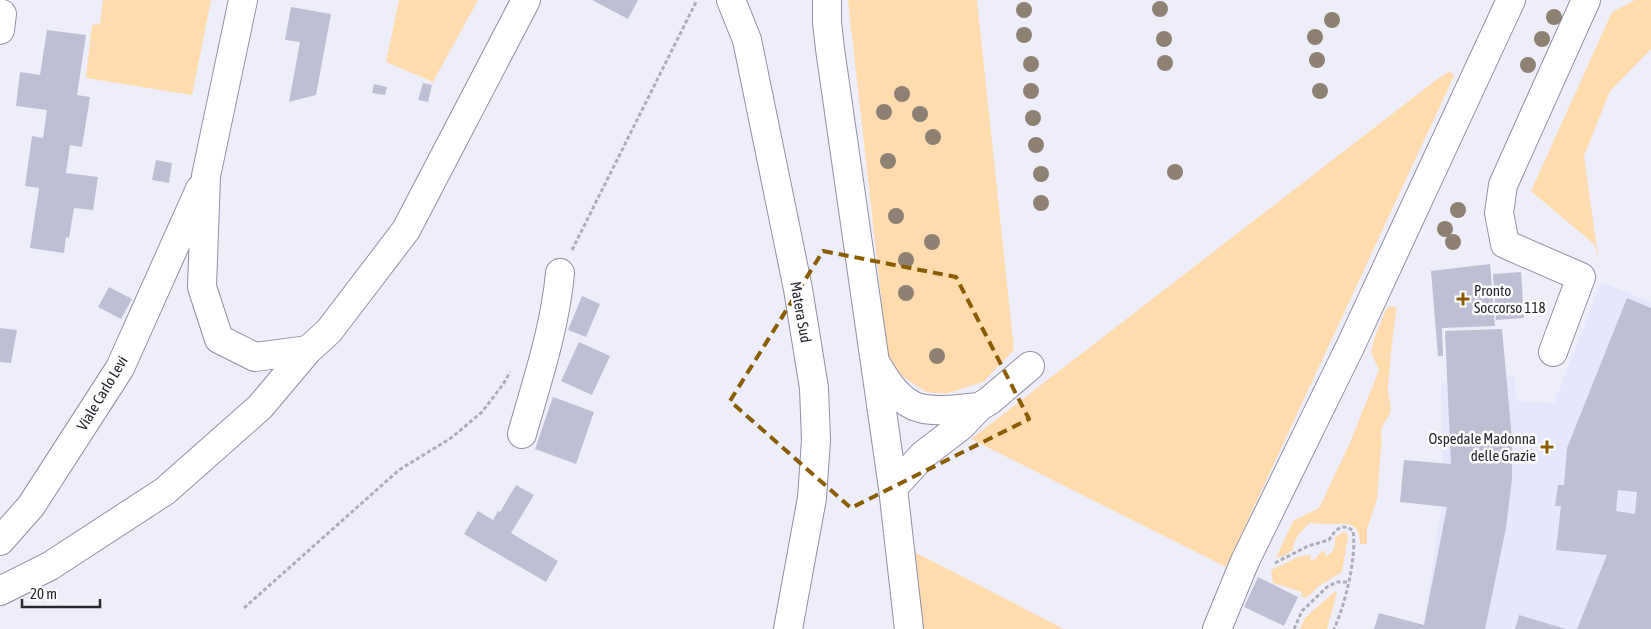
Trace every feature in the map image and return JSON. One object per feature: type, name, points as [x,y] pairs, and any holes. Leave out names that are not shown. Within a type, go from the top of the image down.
[{"type":"street","points":[[0,591],[50,566],[165,491],[260,407],[308,350],[328,331],[406,230],[526,0]]},
{"type":"street","name":"Matera Sud","points":[[731,0],[748,40],[798,289],[814,388],[816,440],[812,498],[788,629]]},
{"type":"street","points":[[827,0],[830,49],[893,488],[909,629]]},
{"type":"street","points":[[1217,629],[1245,561],[1350,347],[1511,0]]},
{"type":"street","points":[[1553,352],[1581,277],[1505,244],[1499,213],[1503,185],[1586,0]]},
{"type":"street","points":[[1565,49],[1601,0]]},
{"type":"street","name":"Viale Carlo Levi","points":[[241,4],[206,176],[202,287],[219,339],[256,357],[308,350]]},
{"type":"street","name":"Viale Carlo Levi","points":[[0,541],[31,506],[120,368],[206,176]]},
{"type":"street","points":[[522,434],[552,328],[558,301],[560,273]]},
{"type":"street","points":[[875,362],[888,383],[903,399],[920,408],[942,410],[979,407]]},
{"type":"street","points":[[893,488],[922,455],[961,426],[979,407],[990,401],[1030,366]]},
{"type":"path","points":[[560,273],[696,0]]},
{"type":"path","points":[[244,608],[400,470],[451,438],[482,412],[504,383],[513,366]]},
{"type":"path","points":[[1272,564],[1308,546],[1329,540],[1335,530],[1340,527],[1348,528],[1352,532],[1354,545],[1348,582],[1341,613],[1334,629]]},
{"type":"path","points":[[1294,629],[1302,611],[1327,587],[1337,582],[1348,582]]},
{"type":"highlighted area","points":[[823,251],[956,277],[1029,419],[851,508],[730,401]]},
{"type":"shaded area","points":[[103,0],[211,0],[192,95],[86,78],[92,25],[100,24]]},
{"type":"shaded area","points":[[399,0],[478,0],[433,82],[386,62]]},
{"type":"shaded area","points":[[848,0],[977,0],[1014,350],[983,382],[945,394],[926,392],[889,367]]},
{"type":"shaded area","points":[[1635,0],[1651,0],[1651,49],[1610,91],[1584,156],[1599,263],[1595,245],[1531,191],[1612,12]]},
{"type":"shaded area","points":[[1450,71],[1454,76],[1226,567],[971,439],[1436,80]]},
{"type":"shaded area","name":"Ospedale Madonna delle Grazie","points":[[1601,282],[1651,302],[1651,629],[1423,629],[1444,491],[1441,383],[1514,375],[1516,401],[1554,403]]},
{"type":"shaded area","points":[[1391,306],[1397,308],[1392,338],[1388,390],[1390,413],[1381,430],[1377,499],[1367,529],[1367,544],[1360,544],[1357,530],[1352,525],[1310,523],[1296,538],[1293,550],[1276,558],[1293,521],[1319,508],[1349,445],[1379,370],[1371,352],[1386,309]]},
{"type":"shaded area","points":[[1343,532],[1347,533],[1348,537],[1342,572],[1319,586],[1305,598],[1301,596],[1302,592],[1273,583],[1271,570],[1300,556],[1310,555],[1311,560],[1315,559],[1322,551],[1324,551],[1326,556],[1329,555],[1334,548],[1335,537]]},
{"type":"shaded area","points":[[903,546],[1064,629],[914,629]]},
{"type":"shaded area","points":[[1335,591],[1337,592],[1327,629],[1300,629],[1305,618]]},
{"type":"building","points":[[592,0],[638,0],[628,19]]},
{"type":"building","points":[[291,7],[331,14],[316,95],[289,102],[300,42],[285,40]]},
{"type":"building","points":[[47,30],[86,35],[77,95],[90,97],[82,147],[70,145],[66,173],[98,177],[93,210],[74,208],[69,238],[66,237],[64,253],[30,248],[39,188],[25,186],[32,136],[43,138],[47,110],[16,106],[20,72],[40,75]]},
{"type":"building","points":[[423,83],[432,85],[428,102],[418,100]]},
{"type":"building","points":[[374,84],[387,87],[385,95],[372,93]]},
{"type":"building","points":[[156,160],[172,163],[169,183],[152,180]]},
{"type":"building","name":"Pronto Soccorso 118","points":[[1490,264],[1495,326],[1442,328],[1443,356],[1438,356],[1431,271]]},
{"type":"building","points":[[1521,272],[1524,318],[1496,320],[1493,274]]},
{"type":"building","points":[[109,287],[132,299],[121,319],[98,307]]},
{"type":"building","points":[[582,296],[600,304],[586,337],[568,330]]},
{"type":"building","points":[[1627,298],[1651,308],[1651,629],[1577,629],[1607,555],[1556,550],[1561,506],[1555,506],[1558,485],[1564,485],[1567,448]],"holes":[[[1618,490],[1637,492],[1635,514],[1616,511]]]},
{"type":"building","points":[[0,328],[17,330],[11,363],[0,362]]},
{"type":"building","points":[[1502,329],[1512,439],[1512,479],[1506,528],[1485,629],[1374,629],[1379,613],[1424,625],[1447,507],[1400,502],[1404,460],[1451,464],[1445,331]]},
{"type":"building","points":[[579,342],[610,356],[592,395],[561,381]]},
{"type":"building","points":[[553,397],[594,412],[576,464],[535,449]]},
{"type":"building","points":[[516,485],[534,495],[511,533],[558,561],[546,582],[464,534],[478,511],[493,520]]},
{"type":"building","points":[[1258,577],[1298,597],[1284,626],[1244,607]]},
{"type":"building","points":[[1519,615],[1566,629],[1515,629]]},
{"type":"place","name":"Pronto Soccorso 118","points":[[1463,299]]},
{"type":"place","name":"Ospedale Madonna delle Grazie","points":[[1547,447]]}]
